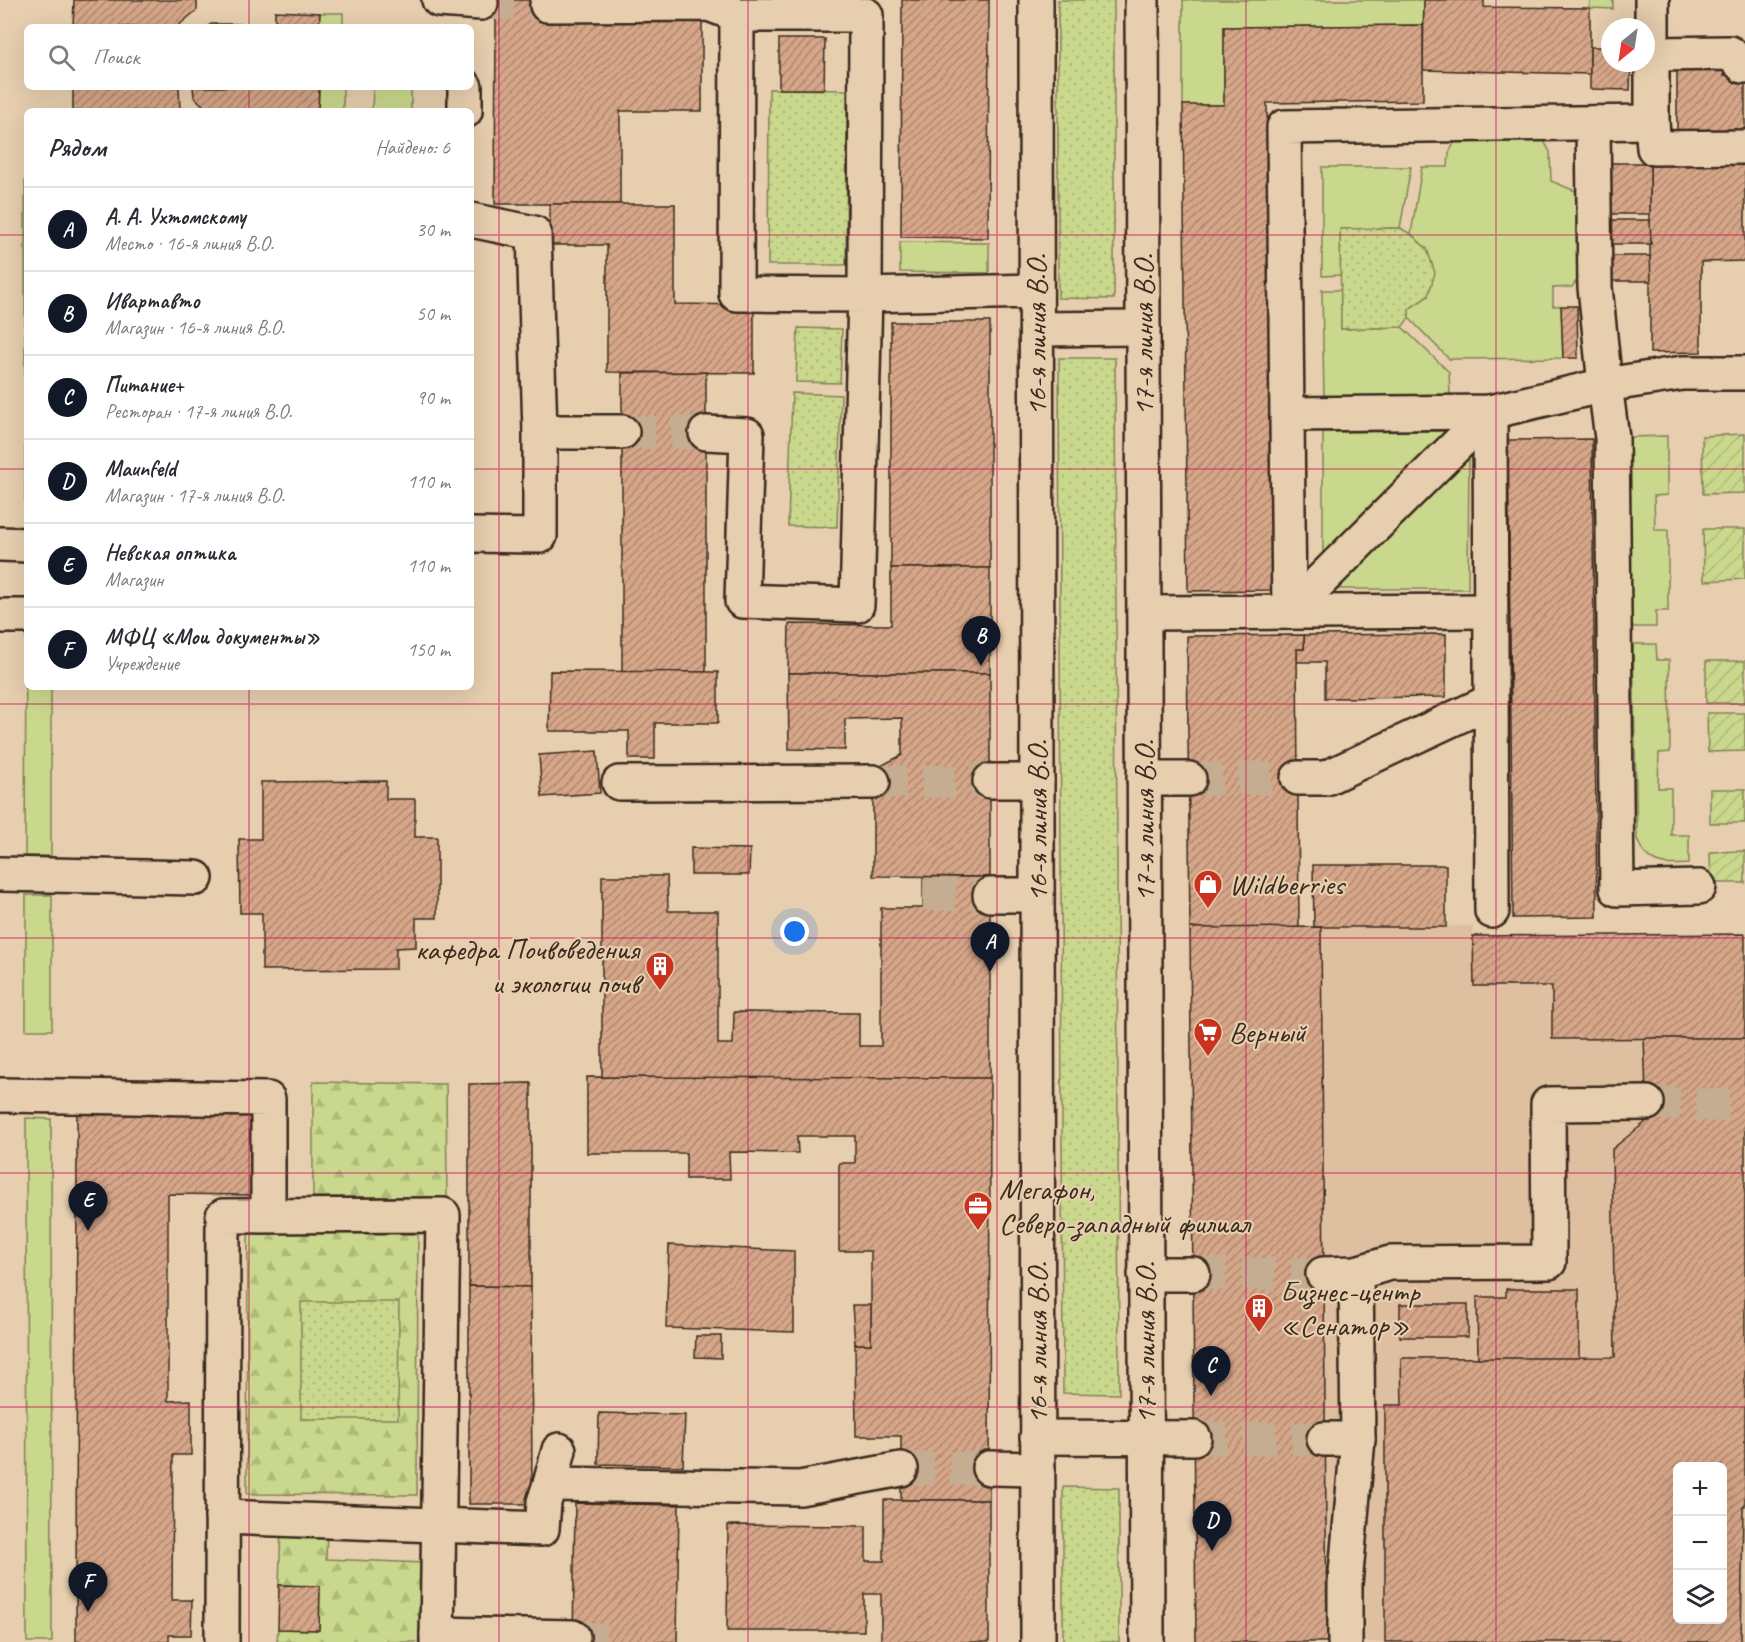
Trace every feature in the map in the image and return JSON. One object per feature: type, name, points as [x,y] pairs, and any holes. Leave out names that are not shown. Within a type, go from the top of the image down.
[{"type":"street","name":"16-я линия В.О.","points":[[1036,0],[1038,1642]]},
{"type":"street","name":"17-я линия В.О.","points":[[1142,0],[1147,1642]]},
{"type":"street","points":[[1652,0],[1652,18]]},
{"type":"street","points":[[547,5],[709,4],[737,15],[866,15],[865,295],[857,605],[742,602],[747,435],[706,433]]},
{"type":"street","points":[[737,15],[736,294],[865,295],[1036,291]]},
{"type":"street","points":[[1655,54],[1730,53],[1745,66]]},
{"type":"street","points":[[1652,72],[1654,147],[1745,147]]},
{"type":"street","points":[[465,90],[465,108]]},
{"type":"street","points":[[1289,612],[1284,127],[1652,122]]},
{"type":"street","points":[[1593,123],[1595,287],[1612,438],[1617,889],[1699,887]]},
{"type":"street","points":[[474,221],[534,233],[540,432],[540,536],[474,535]]},
{"type":"street","points":[[1037,329],[1143,328]]},
{"type":"street","points":[[1288,414],[1490,412],[1605,385],[1683,373],[1745,373]]},
{"type":"street","points":[[1490,412],[1492,911]]},
{"type":"street","points":[[1289,612],[1490,412]]},
{"type":"street","points":[[540,432],[622,432]]},
{"type":"street","points":[[0,544],[24,545]]},
{"type":"street","points":[[1143,613],[1490,611]]},
{"type":"street","points":[[0,616],[24,616]]},
{"type":"street","points":[[1298,778],[1326,778],[1491,701]]},
{"type":"street","points":[[1144,779],[1189,779]]},
{"type":"street","points":[[990,781],[1037,781]]},
{"type":"street","points":[[619,783],[873,782]]},
{"type":"street","points":[[0,874],[196,878]]},
{"type":"street","points":[[990,895],[1037,895]]},
{"type":"street","points":[[0,1095],[268,1099],[268,1215]]},
{"type":"street","points":[[1323,1274],[1356,1274],[1390,1263],[1549,1262],[1548,1104],[1647,1103]]},
{"type":"street","points":[[222,1642],[223,1216],[268,1215],[443,1215],[437,1638],[573,1637]]},
{"type":"street","points":[[1145,1274],[1193,1274]]},
{"type":"street","points":[[1346,1642],[1345,1584],[1358,1438],[1356,1274]]},
{"type":"street","points":[[989,1468],[1037,1453],[1146,1438],[1194,1438]]},
{"type":"street","points":[[1324,1438],[1358,1438]]},
{"type":"street","points":[[222,1517],[542,1528],[544,1503],[559,1450]]},
{"type":"street","points":[[550,1484],[800,1488],[901,1469]]},
{"type":"shaded area","name":"Бизнес-центр «Сенатор»","points":[[1473,926],[1473,936],[1745,934],[1745,1642],[1196,1642],[1190,928]]},
{"type":"green space","points":[[1058,0],[1114,0],[1114,299],[1058,298]]},
{"type":"green space","points":[[1183,0],[1424,0],[1423,25],[1224,27],[1224,105],[1183,105]]},
{"type":"green space","points":[[1590,0],[1613,0],[1613,9],[1590,8]]},
{"type":"green space","points":[[320,13],[343,13],[343,24],[319,24]]},
{"type":"green space","points":[[769,89],[847,90],[846,265],[768,265]]},
{"type":"green space","points":[[319,90],[343,90],[343,108],[318,108]]},
{"type":"green space","points":[[373,90],[411,90],[411,108],[372,108]]},
{"type":"green space","points":[[1461,140],[1544,141],[1550,152],[1551,181],[1578,192],[1580,276],[1572,287],[1553,288],[1553,306],[1561,306],[1563,358],[1449,359],[1409,318],[1409,309],[1428,296],[1427,249],[1411,234],[1422,167],[1448,167],[1449,153],[1454,143]]},
{"type":"green space","points":[[1322,167],[1411,167],[1400,228],[1341,229],[1341,275],[1322,276]]},
{"type":"green space","points":[[1400,228],[1411,234],[1427,249],[1435,273],[1428,296],[1409,309],[1409,318],[1402,327],[1341,329],[1340,229]]},
{"type":"green space","points":[[900,242],[989,243],[989,273],[900,272]]},
{"type":"green space","points":[[1322,290],[1341,290],[1341,329],[1402,327],[1449,372],[1450,397],[1324,398]]},
{"type":"green space","points":[[798,328],[842,329],[840,383],[796,382]]},
{"type":"green space","points":[[1059,358],[1115,358],[1119,1394],[1063,1393]]},
{"type":"green space","points":[[792,393],[841,395],[837,527],[788,526]]},
{"type":"green space","points":[[1449,431],[1323,564],[1323,432]]},
{"type":"green space","points":[[1745,434],[1745,493],[1703,494],[1702,436]]},
{"type":"green space","points":[[1667,436],[1667,495],[1654,496],[1655,530],[1668,530],[1668,611],[1656,611],[1656,627],[1632,627],[1628,437]]},
{"type":"green space","points":[[1469,449],[1468,589],[1334,589]]},
{"type":"green space","points":[[1703,529],[1745,529],[1745,579],[1704,581]]},
{"type":"green space","points":[[1633,644],[1656,644],[1657,660],[1669,660],[1670,752],[1659,753],[1658,788],[1671,788],[1671,835],[1689,835],[1689,864],[1657,862],[1646,855],[1637,839]]},
{"type":"green space","points":[[1706,661],[1745,661],[1745,703],[1706,703]]},
{"type":"green space","points":[[26,690],[51,690],[51,856],[25,856]]},
{"type":"green space","points":[[1707,713],[1745,713],[1745,751],[1708,752]]},
{"type":"green space","points":[[1710,789],[1745,789],[1745,823],[1710,823]]},
{"type":"green space","points":[[1745,851],[1745,883],[1711,883],[1710,852]]},
{"type":"green space","points":[[26,895],[52,895],[52,1030],[26,1030]]},
{"type":"green space","points":[[313,1082],[446,1084],[447,1197],[313,1197]]},
{"type":"green space","points":[[26,1118],[51,1119],[52,1642],[27,1642]]},
{"type":"green space","points":[[248,1233],[418,1234],[417,1495],[247,1494]]},
{"type":"green space","points":[[301,1302],[399,1302],[398,1419],[301,1419]]},
{"type":"green space","points":[[1063,1487],[1119,1488],[1119,1642],[1063,1642]]},
{"type":"green space","points":[[281,1528],[327,1529],[326,1559],[424,1563],[421,1642],[277,1642],[278,1629],[319,1630],[320,1587],[279,1585]]},
{"type":"building","points":[[74,0],[197,0],[197,10],[180,24],[73,24]]},
{"type":"building","points":[[481,0],[547,0],[702,19],[702,111],[620,111],[620,204],[495,204],[496,18],[481,18]]},
{"type":"building","points":[[902,0],[989,0],[988,238],[901,237]]},
{"type":"building","points":[[1424,0],[1484,0],[1484,7],[1590,8],[1590,74],[1423,70]]},
{"type":"building","points":[[275,11],[320,13],[319,24],[275,24]]},
{"type":"building","points":[[1423,25],[1423,101],[1267,103],[1273,590],[1188,591],[1183,105],[1224,105],[1224,27]]},
{"type":"building","points":[[779,39],[825,39],[824,89],[779,89]]},
{"type":"building","points":[[1590,47],[1601,47],[1601,72],[1631,72],[1630,90],[1590,89]]},
{"type":"building","points":[[1677,63],[1723,63],[1724,75],[1745,75],[1745,132],[1677,132]]},
{"type":"building","points":[[73,90],[179,90],[180,108],[73,108]]},
{"type":"building","points":[[193,90],[319,90],[318,108],[206,108],[194,97]]},
{"type":"building","points":[[1745,162],[1745,261],[1701,262],[1701,352],[1650,353],[1650,163]]},
{"type":"building","points":[[1610,163],[1650,163],[1650,214],[1610,214]]},
{"type":"building","points":[[550,204],[675,204],[675,304],[754,305],[754,373],[607,372],[607,245],[550,245]]},
{"type":"building","points":[[1610,220],[1650,220],[1651,244],[1610,244]]},
{"type":"building","points":[[1610,256],[1650,256],[1651,281],[1610,281]]},
{"type":"building","points":[[1561,306],[1577,306],[1578,358],[1563,358]]},
{"type":"building","points":[[891,322],[990,322],[990,568],[891,568]]},
{"type":"building","points":[[706,372],[706,672],[622,672],[622,373]]},
{"type":"building","points":[[1592,439],[1597,917],[1513,918],[1508,440]]},
{"type":"building","points":[[891,568],[990,568],[990,673],[788,673],[789,624],[891,625]]},
{"type":"building","points":[[1446,634],[1446,697],[1325,698],[1325,662],[1297,662],[1297,649],[1304,649],[1304,635]]},
{"type":"building","points":[[1304,635],[1304,649],[1297,649],[1299,928],[1190,928],[1187,636]]},
{"type":"building","points":[[550,671],[718,672],[718,723],[655,723],[655,759],[629,759],[629,731],[549,731]]},
{"type":"building","points":[[788,673],[990,673],[990,877],[873,876],[873,770],[902,755],[902,718],[845,719],[845,750],[789,749]]},
{"type":"building","points":[[597,751],[600,793],[542,797],[539,755]]},
{"type":"building","points":[[386,781],[386,799],[415,799],[415,837],[437,837],[437,918],[416,918],[416,947],[396,948],[396,969],[262,970],[262,913],[240,913],[239,839],[261,839],[261,782]]},
{"type":"building","points":[[691,848],[750,849],[749,875],[691,875]]},
{"type":"building","points":[[1313,865],[1446,865],[1446,927],[1314,927]]},
{"type":"building","name":"кафедра Почвоведения и экологии почв","points":[[602,876],[667,876],[668,911],[718,911],[718,1044],[733,1044],[734,1012],[859,1013],[859,1046],[881,1046],[881,908],[923,908],[923,877],[990,877],[990,1078],[602,1078]]},
{"type":"building","name":"Бизнес-центр «Сенатор»","points":[[1321,927],[1327,1642],[1196,1642],[1190,928]]},
{"type":"building","points":[[1745,934],[1745,1038],[1552,1039],[1552,986],[1474,986],[1473,936]]},
{"type":"building","points":[[1644,1038],[1745,1038],[1745,1506],[1743,1506],[1741,1642],[1385,1642],[1385,1405],[1402,1405],[1401,1358],[1615,1357],[1612,1149],[1647,1121]]},
{"type":"building","points":[[587,1077],[990,1078],[989,1500],[901,1500],[901,1436],[856,1436],[855,1344],[871,1344],[871,1251],[839,1251],[839,1163],[855,1163],[855,1136],[797,1136],[798,1153],[729,1152],[730,1179],[686,1179],[686,1153],[587,1153]]},
{"type":"building","points":[[531,1083],[531,1287],[469,1286],[469,1084]]},
{"type":"building","points":[[77,1111],[250,1111],[250,1195],[168,1194],[168,1401],[191,1400],[191,1455],[173,1455],[172,1600],[192,1600],[191,1635],[169,1635],[169,1642],[76,1642]]},
{"type":"building","points":[[669,1245],[794,1251],[794,1332],[666,1328]]},
{"type":"building","points":[[469,1286],[531,1287],[532,1504],[469,1504]]},
{"type":"building","points":[[1506,1289],[1579,1289],[1579,1358],[1478,1358],[1477,1297],[1506,1297]]},
{"type":"building","points":[[1400,1304],[1468,1304],[1468,1337],[1400,1337]]},
{"type":"building","points":[[852,1305],[871,1305],[871,1344],[855,1344]]},
{"type":"building","points":[[696,1336],[721,1336],[721,1358],[695,1357]]},
{"type":"building","points":[[599,1413],[685,1415],[683,1466],[598,1464]]},
{"type":"building","points":[[884,1500],[989,1500],[989,1642],[881,1642],[881,1594],[864,1594],[864,1631],[727,1631],[728,1525],[866,1526],[866,1561],[884,1561]]},
{"type":"building","points":[[575,1503],[679,1505],[677,1642],[573,1642]]},
{"type":"building","points":[[279,1585],[320,1586],[319,1630],[278,1629]]},
{"type":"tunnel","points":[[481,3],[547,5]]},
{"type":"tunnel","points":[[622,432],[706,433]]},
{"type":"tunnel","points":[[1189,779],[1298,778]]},
{"type":"tunnel","points":[[873,782],[990,781]]},
{"type":"tunnel","points":[[923,894],[990,895]]},
{"type":"tunnel","points":[[1647,1103],[1745,1106]]},
{"type":"tunnel","points":[[1193,1274],[1323,1274]]},
{"type":"tunnel","points":[[1194,1438],[1324,1439]]},
{"type":"tunnel","points":[[901,1469],[989,1468]]},
{"type":"tunnel","points":[[573,1637],[623,1642]]},
{"type":"place","name":"Ивартавто","points":[[981,666]]},
{"type":"place","name":"Wildberries","points":[[1208,910]]},
{"type":"place","name":"А. А. Ухтомскому","points":[[990,972]]},
{"type":"place","name":"кафедра Почвоведения и экологии почв","points":[[660,992]]},
{"type":"place","name":"Верный","points":[[1208,1058]]},
{"type":"place","name":"Невская оптика","points":[[88,1231]]},
{"type":"place","name":"Мегафон, Северо-западный филиал","points":[[978,1232]]},
{"type":"place","name":"Бизнес-центр «Сенатор»","points":[[1259,1334]]},
{"type":"place","name":"Питание+","points":[[1211,1396]]},
{"type":"place","name":"Maunfeld","points":[[1212,1551]]},
{"type":"place","name":"МФЦ «Мои документы»","points":[[88,1612]]}]
